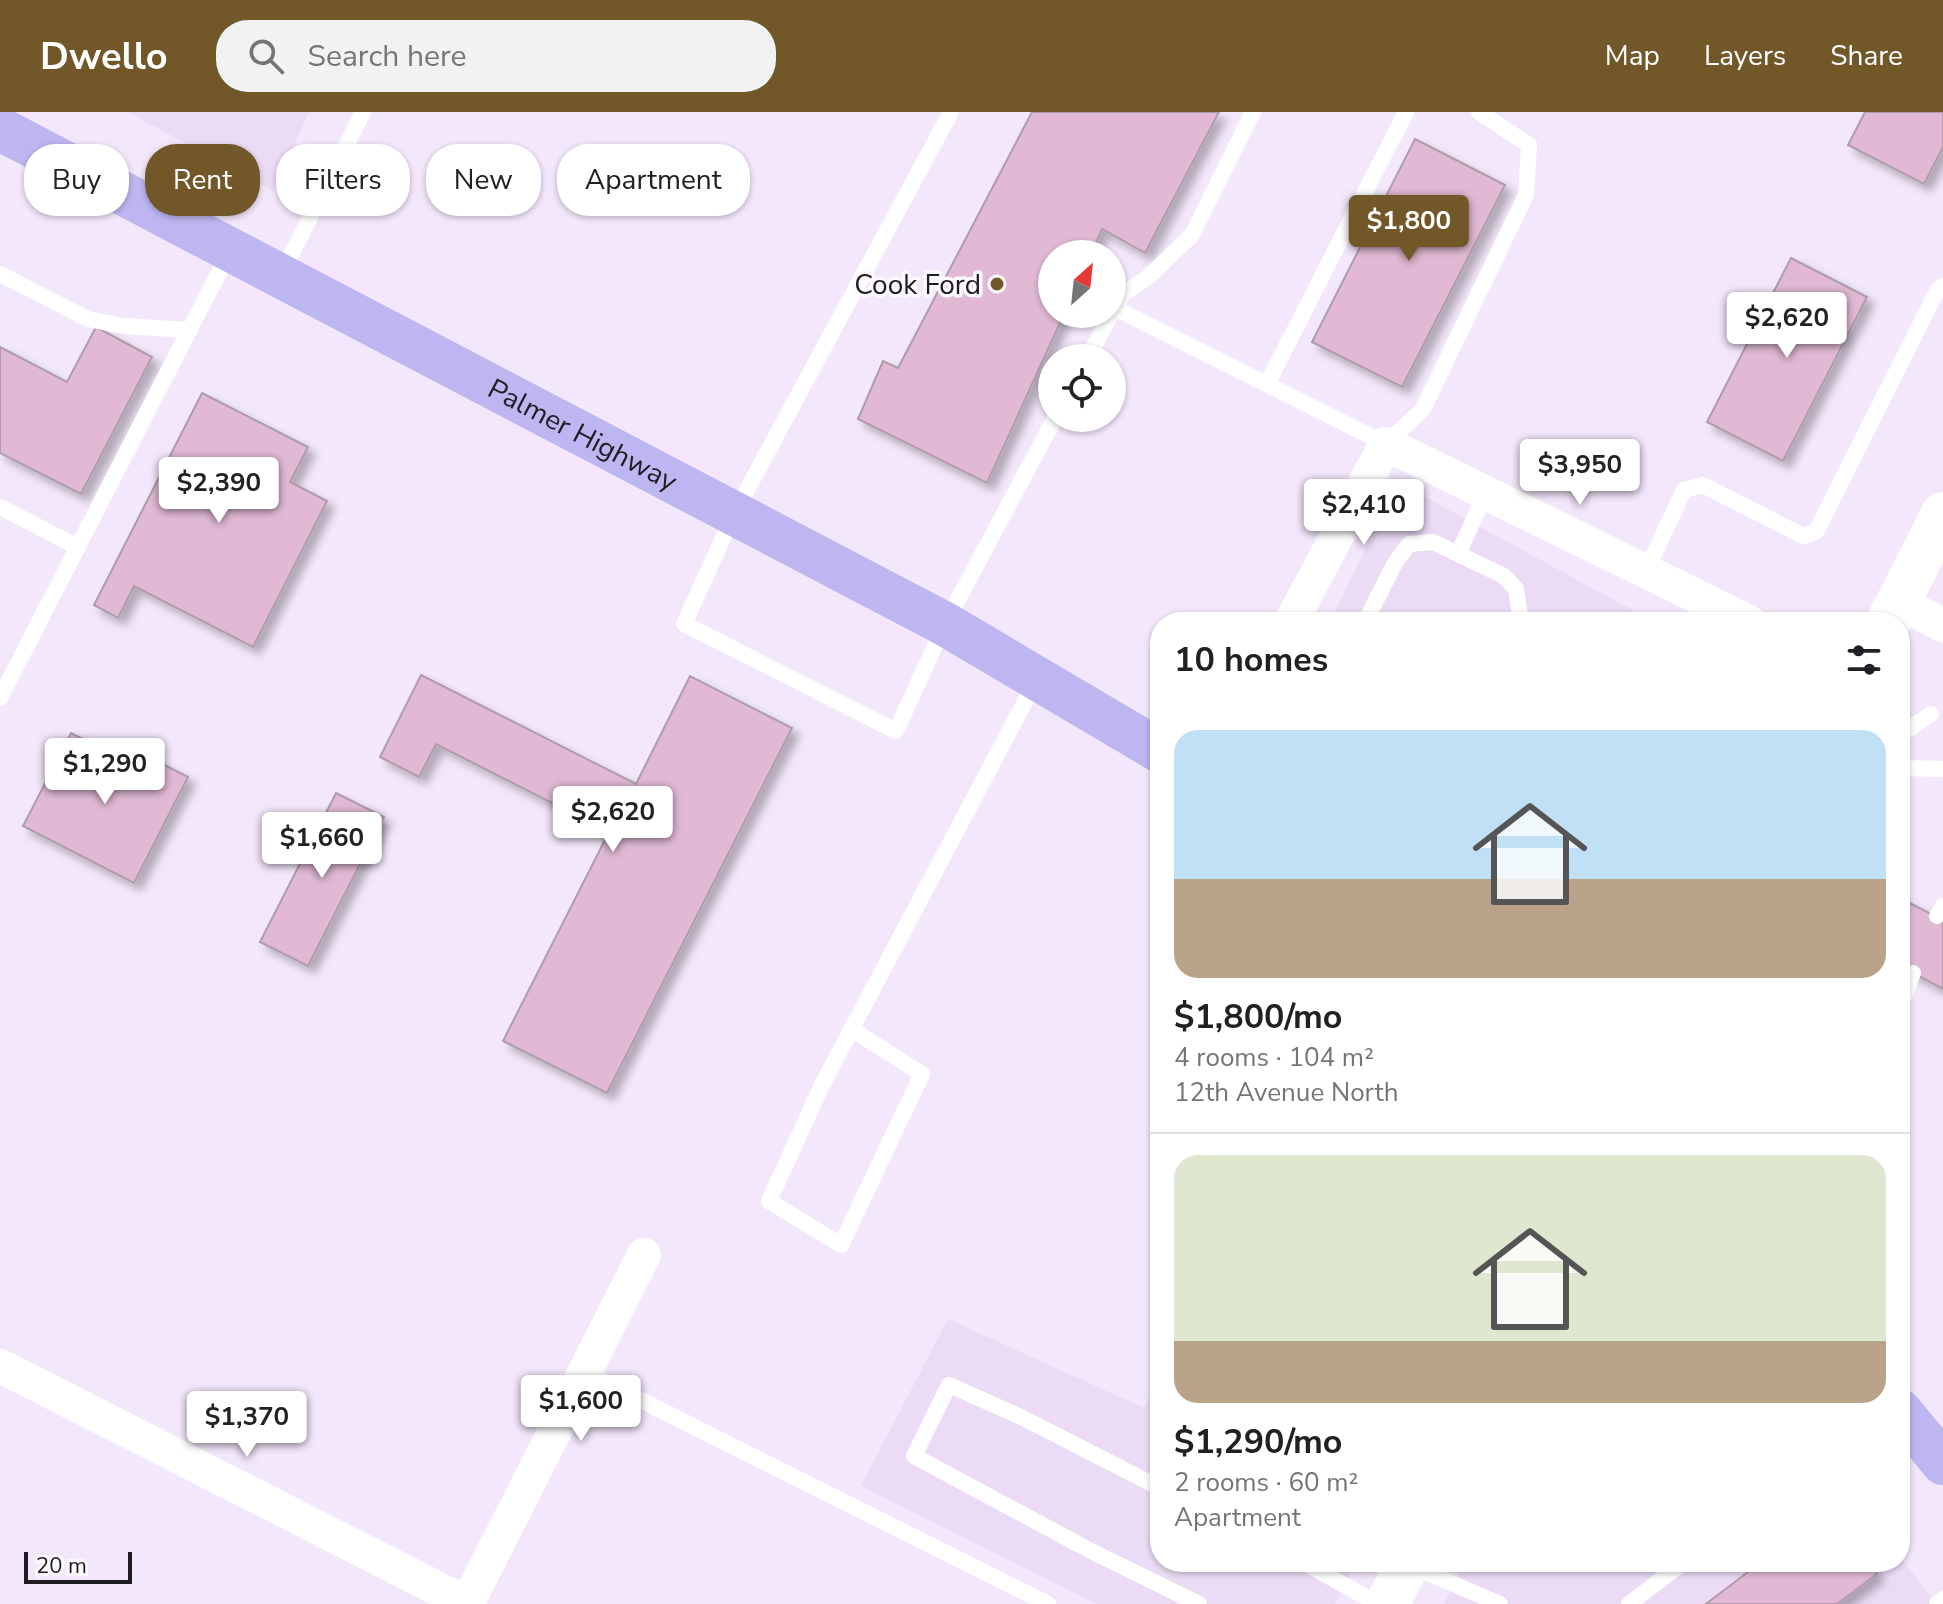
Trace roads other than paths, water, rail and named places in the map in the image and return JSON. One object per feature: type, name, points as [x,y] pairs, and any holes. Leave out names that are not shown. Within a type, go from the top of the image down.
[{"type":"main road","name":"Palmer Highway","points":[[0,129],[945,624],[1150,745]]},
{"type":"main road","points":[[1910,1423],[1943,1463]]},
{"type":"street","points":[[1296,612],[1386,444],[1729,612]]},
{"type":"street","points":[[1893,612],[1943,514]]},
{"type":"street","points":[[1910,616],[1943,625]]},
{"type":"street","points":[[0,1366],[467,1604],[644,1255]]},
{"type":"street","points":[[1387,1604],[1403,1572]]},
{"type":"lane","points":[[280,276],[363,112]]},
{"type":"lane","points":[[951,112],[734,514],[684,624],[896,731],[945,624],[1048,432]]},
{"type":"lane","points":[[1126,292],[1148,277],[1192,235],[1253,112]]},
{"type":"lane","points":[[1267,384],[1406,112]]},
{"type":"lane","points":[[1126,317],[1386,444],[1423,409],[1526,195],[1529,145],[1479,112]]},
{"type":"lane","points":[[0,698],[231,250]]},
{"type":"lane","points":[[0,274],[88,319],[123,326],[190,330]]},
{"type":"lane","points":[[1646,571],[1684,490],[1703,485],[1803,536],[1816,532],[1938,289],[1943,286]]},
{"type":"lane","points":[[1458,554],[1486,493]]},
{"type":"lane","points":[[0,507],[78,547]]},
{"type":"lane","points":[[1370,612],[1395,563],[1409,544],[1433,542],[1504,576],[1516,589],[1519,612]]},
{"type":"lane","points":[[851,1029],[922,1074],[841,1245],[769,1201],[822,1085],[851,1029],[1038,678]]},
{"type":"lane","points":[[1910,728],[1931,714]]},
{"type":"lane","points":[[1910,768],[1943,769]]},
{"type":"lane","points":[[1910,981],[1913,973]]},
{"type":"lane","points":[[585,1372],[1048,1604]]},
{"type":"lane","points":[[1150,1483],[1021,1417],[949,1385],[914,1456],[1091,1551],[1199,1604]]},
{"type":"lane","points":[[1321,1572],[1378,1604]]},
{"type":"lane","points":[[1428,1572],[1500,1604]]},
{"type":"lane","points":[[1629,1604],[1671,1572]]},
{"type":"lane","points":[[1937,1604],[1943,1599]]},
{"type":"place","name":"Cook Ford","points":[[997,284]]}]
